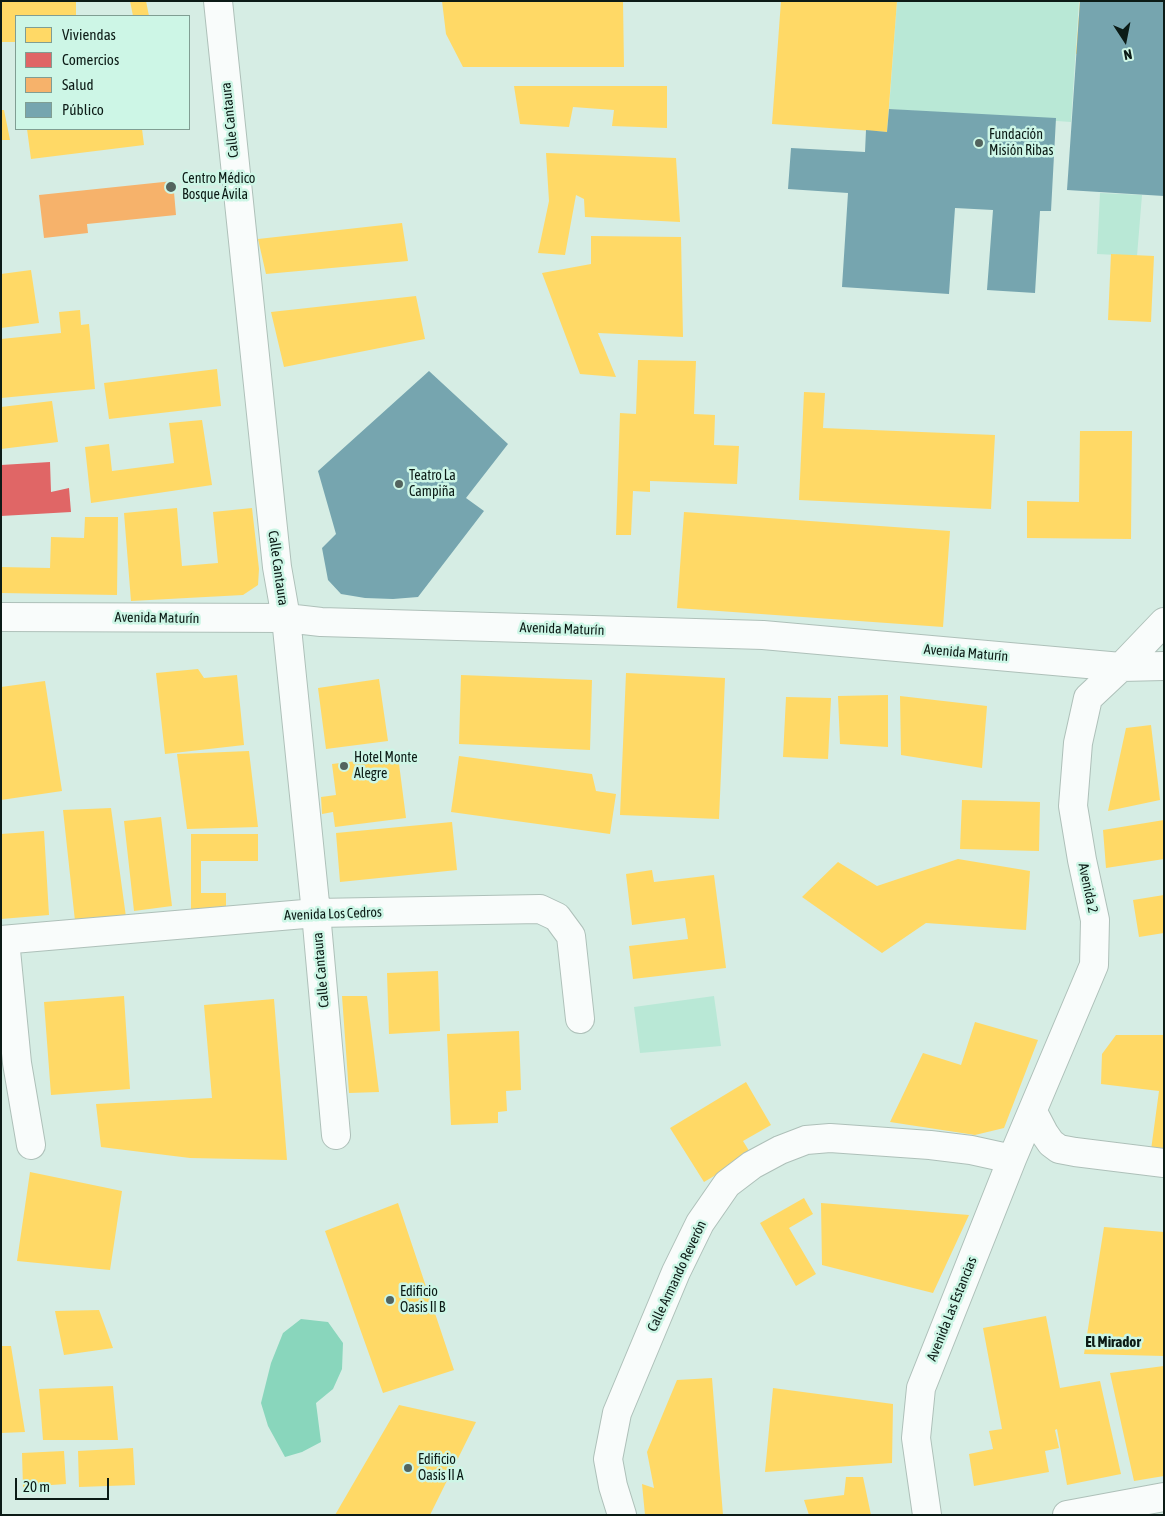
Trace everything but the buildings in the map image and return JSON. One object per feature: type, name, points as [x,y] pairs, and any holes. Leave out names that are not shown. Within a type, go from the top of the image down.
[{"type":"street","name":"Calle Cantaura","points":[[218,1],[277,567],[286,618],[336,1134]]},
{"type":"street","name":"Avenida Maturín","points":[[1,617],[286,618],[321,622],[763,635],[1121,667],[1164,666]]},
{"type":"street","name":"Avenida 2","points":[[1033,1112],[1094,965],[1095,920],[1082,860],[1074,806],[1078,743],[1088,698],[1164,622]]},
{"type":"street","name":"Avenida Los Cedros","points":[[3,940],[316,913],[540,908],[557,917],[571,936],[580,1019]]},
{"type":"street","points":[[3,940],[17,1063],[30,1145]]},
{"type":"street","name":"Avenida Las Estancias","points":[[927,1515],[916,1438],[921,1388],[1012,1159],[1033,1112]]},
{"type":"street","points":[[1033,1112],[1051,1143],[1059,1148],[1075,1152],[1164,1163]]},
{"type":"street","name":"Calle Armando Reverón","points":[[622,1515],[613,1486],[608,1459],[617,1413],[676,1272],[700,1223],[727,1184],[752,1165],[780,1150],[806,1140],[830,1138],[930,1145],[971,1150],[1012,1159]]},
{"type":"street","points":[[1068,1515],[1164,1497]]},
{"type":"shaded area","points":[[897,1],[1079,1],[1071,122],[889,109]]},
{"type":"shaded area","points":[[1100,193],[1142,195],[1137,256],[1097,254]]},
{"type":"shaded area","points":[[714,996],[721,1046],[640,1053],[634,1007]]},
{"type":"shaded area","points":[[301,1319],[328,1322],[343,1343],[342,1369],[333,1389],[316,1403],[321,1442],[302,1452],[285,1457],[268,1426],[261,1403],[271,1363],[283,1333]]},
{"type":"place","name":"Fundación Misión Ribas","points":[[979,143]]},
{"type":"place","name":"Centro Médico Bosque Ávila","points":[[171,187]]},
{"type":"place","name":"Teatro La Campiña","points":[[399,484]]},
{"type":"place","name":"Hotel Monte Alegre","points":[[344,766]]},
{"type":"place","name":"Edificio Oasis II B","points":[[390,1300]]},
{"type":"place","name":"Edificio Oasis II A","points":[[408,1468]]},
{"type":"district","name":"El Mirador","points":[[1113,1342]]}]
